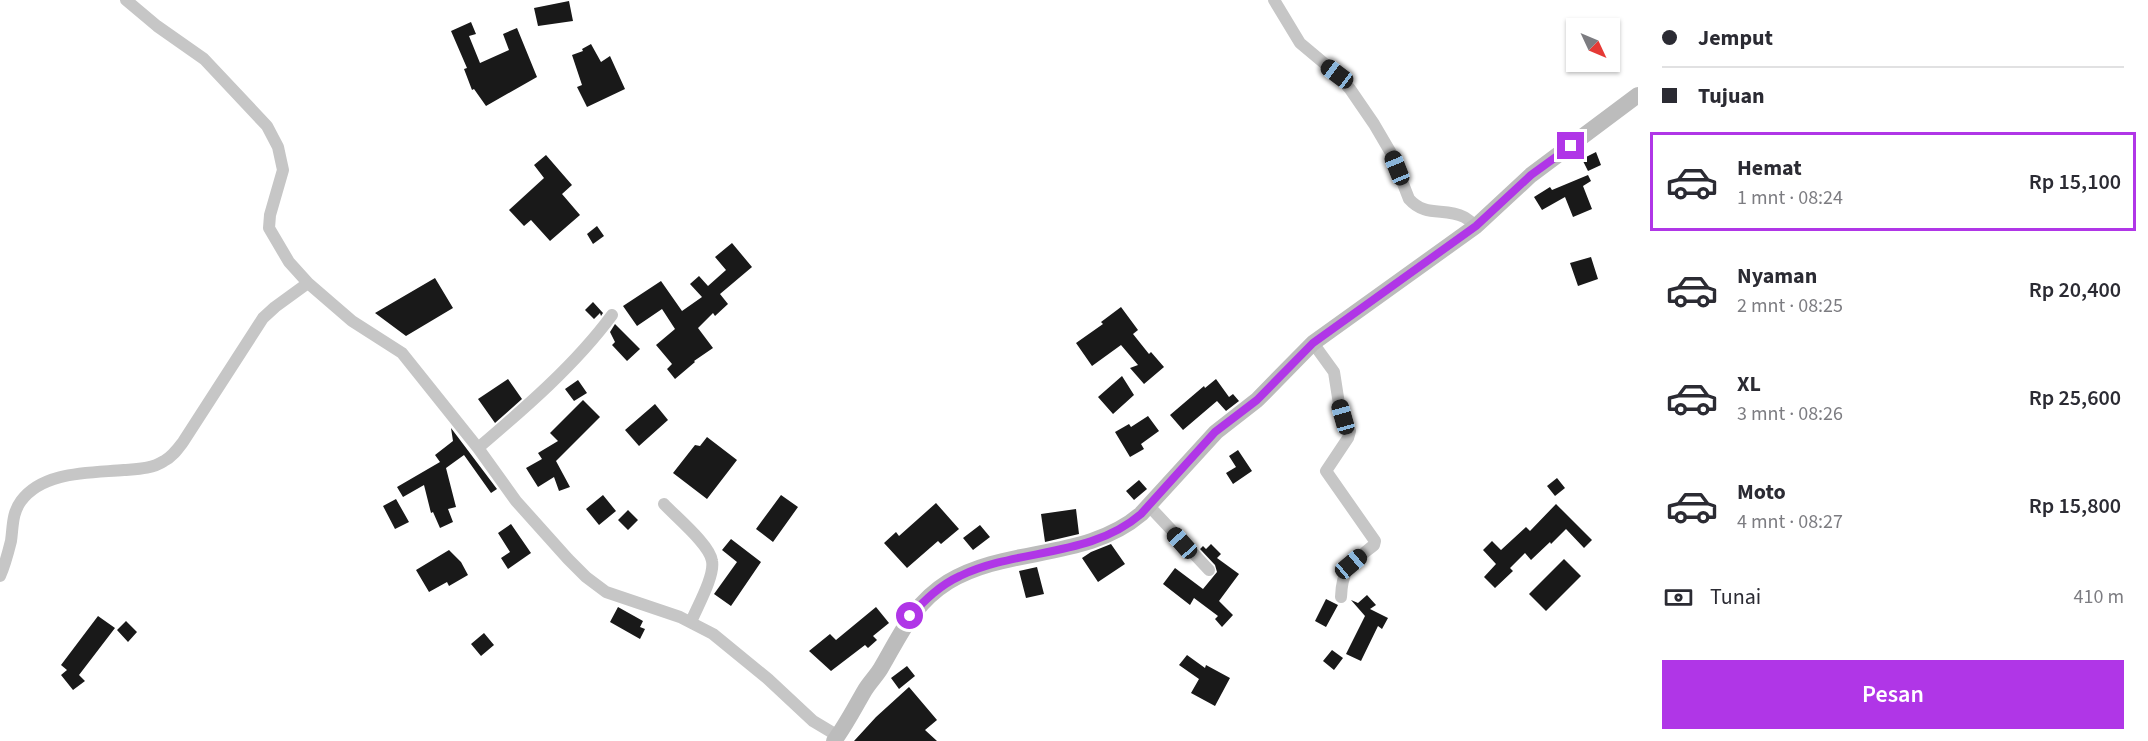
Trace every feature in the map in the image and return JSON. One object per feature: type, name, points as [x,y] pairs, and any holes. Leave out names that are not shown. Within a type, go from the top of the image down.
[{"type":"main road","points":[[838,739],[910,616],[936,591],[961,575],[985,567],[1069,548],[1120,530],[1130,524],[1215,432],[1257,400],[1313,343],[1476,226],[1531,175],[1638,95]]},
{"type":"street","points":[[126,0],[210,65],[267,126],[278,147],[283,170],[270,215],[269,228],[289,262],[308,283],[368,333],[402,353],[478,448],[516,501],[586,577],[606,592],[691,622],[713,634],[768,679],[813,721],[838,739]]},
{"type":"street","points":[[1274,0],[1300,43],[1337,74],[1350,89],[1391,153],[1409,199],[1426,211],[1464,217],[1476,226]]},
{"type":"street","points":[[0,576],[11,539],[15,512],[27,495],[47,482],[62,477],[145,468],[162,463],[173,454],[263,318],[308,283]]},
{"type":"street","points":[[478,448],[556,377],[597,336],[612,315]]},
{"type":"street","points":[[1313,343],[1334,372],[1340,404],[1350,431],[1348,438],[1326,471],[1375,541],[1374,545],[1351,564],[1341,579],[1341,597]]},
{"type":"street","points":[[664,504],[708,550],[712,560],[712,572],[691,622]]},
{"type":"street","points":[[1148,506],[1209,570]]},
{"type":"building","points":[[569,1],[573,21],[538,26],[534,8]]},
{"type":"building","points":[[471,22],[476,34],[469,36],[480,63],[509,50],[503,34],[517,28],[537,77],[486,106],[474,89],[472,90],[464,69],[467,68],[451,31]]},
{"type":"building","points":[[591,44],[601,62],[610,56],[625,89],[587,107],[577,87],[582,85],[572,55],[583,51],[582,49]]},
{"type":"building","points":[[1596,152],[1601,165],[1588,171],[1582,159]]},
{"type":"building","points":[[546,155],[572,185],[562,194],[580,215],[550,241],[531,220],[524,226],[509,210],[544,178],[534,165]]},
{"type":"building","points":[[1588,175],[1591,181],[1583,186],[1592,209],[1573,217],[1565,197],[1542,210],[1534,197],[1550,187],[1552,190]]},
{"type":"building","points":[[597,226],[604,236],[593,244],[587,234]]},
{"type":"building","points":[[732,243],[752,267],[720,294],[728,304],[715,316],[713,313],[698,328],[713,348],[694,361],[675,379],[667,369],[672,364],[656,345],[675,329],[662,309],[637,326],[623,306],[661,281],[682,311],[702,297],[690,284],[699,276],[708,286],[726,270],[715,257]]},
{"type":"building","points":[[1591,257],[1598,279],[1578,286],[1570,263]]},
{"type":"building","points":[[435,278],[453,308],[406,336],[375,313]]},
{"type":"building","points":[[593,302],[603,313],[594,319],[585,310]]},
{"type":"building","points":[[1121,307],[1138,330],[1133,334],[1149,354],[1151,352],[1164,367],[1144,384],[1130,368],[1138,365],[1121,345],[1092,366],[1076,343],[1103,324],[1101,322]]},
{"type":"building","points":[[615,324],[640,349],[627,361],[612,345],[615,342],[610,332]]},
{"type":"building","points":[[1122,376],[1134,395],[1113,414],[1098,397]]},
{"type":"building","points":[[508,379],[522,399],[495,423],[478,399]]},
{"type":"building","points":[[1216,379],[1229,397],[1233,394],[1239,401],[1226,411],[1217,401],[1183,430],[1170,415],[1204,386],[1205,388]]},
{"type":"building","points":[[578,380],[587,393],[574,401],[565,389]]},
{"type":"building","points":[[583,400],[600,417],[556,461],[570,487],[559,491],[554,477],[538,487],[526,468],[542,459],[538,453],[558,441],[550,433]]},
{"type":"building","points":[[655,404],[668,420],[639,446],[625,430]]},
{"type":"building","points":[[1148,416],[1159,431],[1141,444],[1144,449],[1130,457],[1115,432],[1129,424],[1131,427]]},
{"type":"building","points":[[451,428],[497,489],[491,493],[464,455],[446,468],[456,507],[448,509],[453,522],[440,528],[433,512],[431,513],[424,485],[403,497],[397,487],[440,462],[435,455],[453,441]]},
{"type":"building","points":[[707,437],[737,460],[707,499],[673,473],[695,445],[700,446]]},
{"type":"building","points":[[1238,450],[1252,471],[1233,484],[1226,473],[1236,467],[1229,456]]},
{"type":"building","points":[[1557,478],[1565,488],[1555,496],[1547,486]]},
{"type":"building","points":[[1139,480],[1147,489],[1134,500],[1126,491]]},
{"type":"building","points":[[603,495],[616,511],[599,525],[586,509]]},
{"type":"building","points":[[781,495],[798,507],[773,542],[756,529]]},
{"type":"building","points":[[396,499],[409,522],[395,529],[383,506]]},
{"type":"building","points":[[936,503],[959,529],[941,544],[938,541],[907,568],[884,543],[896,532],[899,536]]},
{"type":"building","points":[[1556,504],[1592,540],[1584,548],[1566,529],[1531,560],[1525,553],[1510,568],[1513,571],[1495,588],[1484,577],[1496,564],[1483,550],[1492,541],[1501,550],[1526,527],[1530,531]]},
{"type":"building","points":[[1076,509],[1079,534],[1045,542],[1041,514]]},
{"type":"building","points":[[628,510],[638,520],[628,530],[618,520]]},
{"type":"building","points":[[511,524],[531,553],[508,569],[501,558],[510,552],[498,533]]},
{"type":"building","points":[[980,525],[990,537],[973,550],[963,538]]},
{"type":"building","points":[[731,539],[761,562],[731,606],[714,594],[737,562],[722,550]]},
{"type":"building","points":[[1111,544],[1125,564],[1098,582],[1082,558]]},
{"type":"building","points":[[1211,544],[1221,554],[1217,558],[1239,574],[1219,601],[1233,615],[1222,627],[1215,619],[1218,616],[1194,598],[1190,605],[1163,584],[1175,568],[1203,589],[1217,572],[1215,565],[1200,549],[1203,546],[1206,549]]},
{"type":"building","points":[[449,550],[461,562],[468,575],[449,586],[447,582],[429,592],[416,570]]},
{"type":"building","points":[[1564,559],[1581,576],[1546,611],[1529,594]]},
{"type":"building","points":[[1037,567],[1044,594],[1026,598],[1019,571]]},
{"type":"building","points":[[1367,595],[1376,605],[1370,609],[1388,618],[1382,629],[1378,626],[1361,661],[1346,654],[1365,616],[1351,600],[1358,603]]},
{"type":"building","points":[[1326,599],[1338,605],[1326,627],[1315,621]]},
{"type":"building","points":[[618,607],[643,621],[640,627],[645,629],[640,639],[610,622]]},
{"type":"building","points":[[876,607],[889,623],[873,636],[877,640],[868,648],[865,645],[831,671],[809,651],[830,634],[836,640]]},
{"type":"building","points":[[98,616],[115,628],[79,675],[85,681],[73,690],[61,675],[67,670],[61,665]]},
{"type":"building","points":[[126,621],[137,632],[128,642],[117,630]]},
{"type":"building","points":[[484,633],[494,645],[481,656],[471,644]]},
{"type":"building","points":[[1332,650],[1343,658],[1334,670],[1323,661]]},
{"type":"building","points":[[1187,655],[1205,668],[1206,665],[1230,678],[1215,706],[1191,693],[1199,679],[1179,665]]},
{"type":"building","points":[[907,666],[915,676],[899,689],[891,678]]},
{"type":"building","points":[[909,687],[937,720],[925,730],[937,741],[854,741],[876,717]]},
{"type":"route","points":[[910,616],[936,591],[961,575],[985,567],[1090,542],[1130,524],[1215,432],[1257,400],[1313,343],[1476,226],[1531,175],[1571,146]]}]
